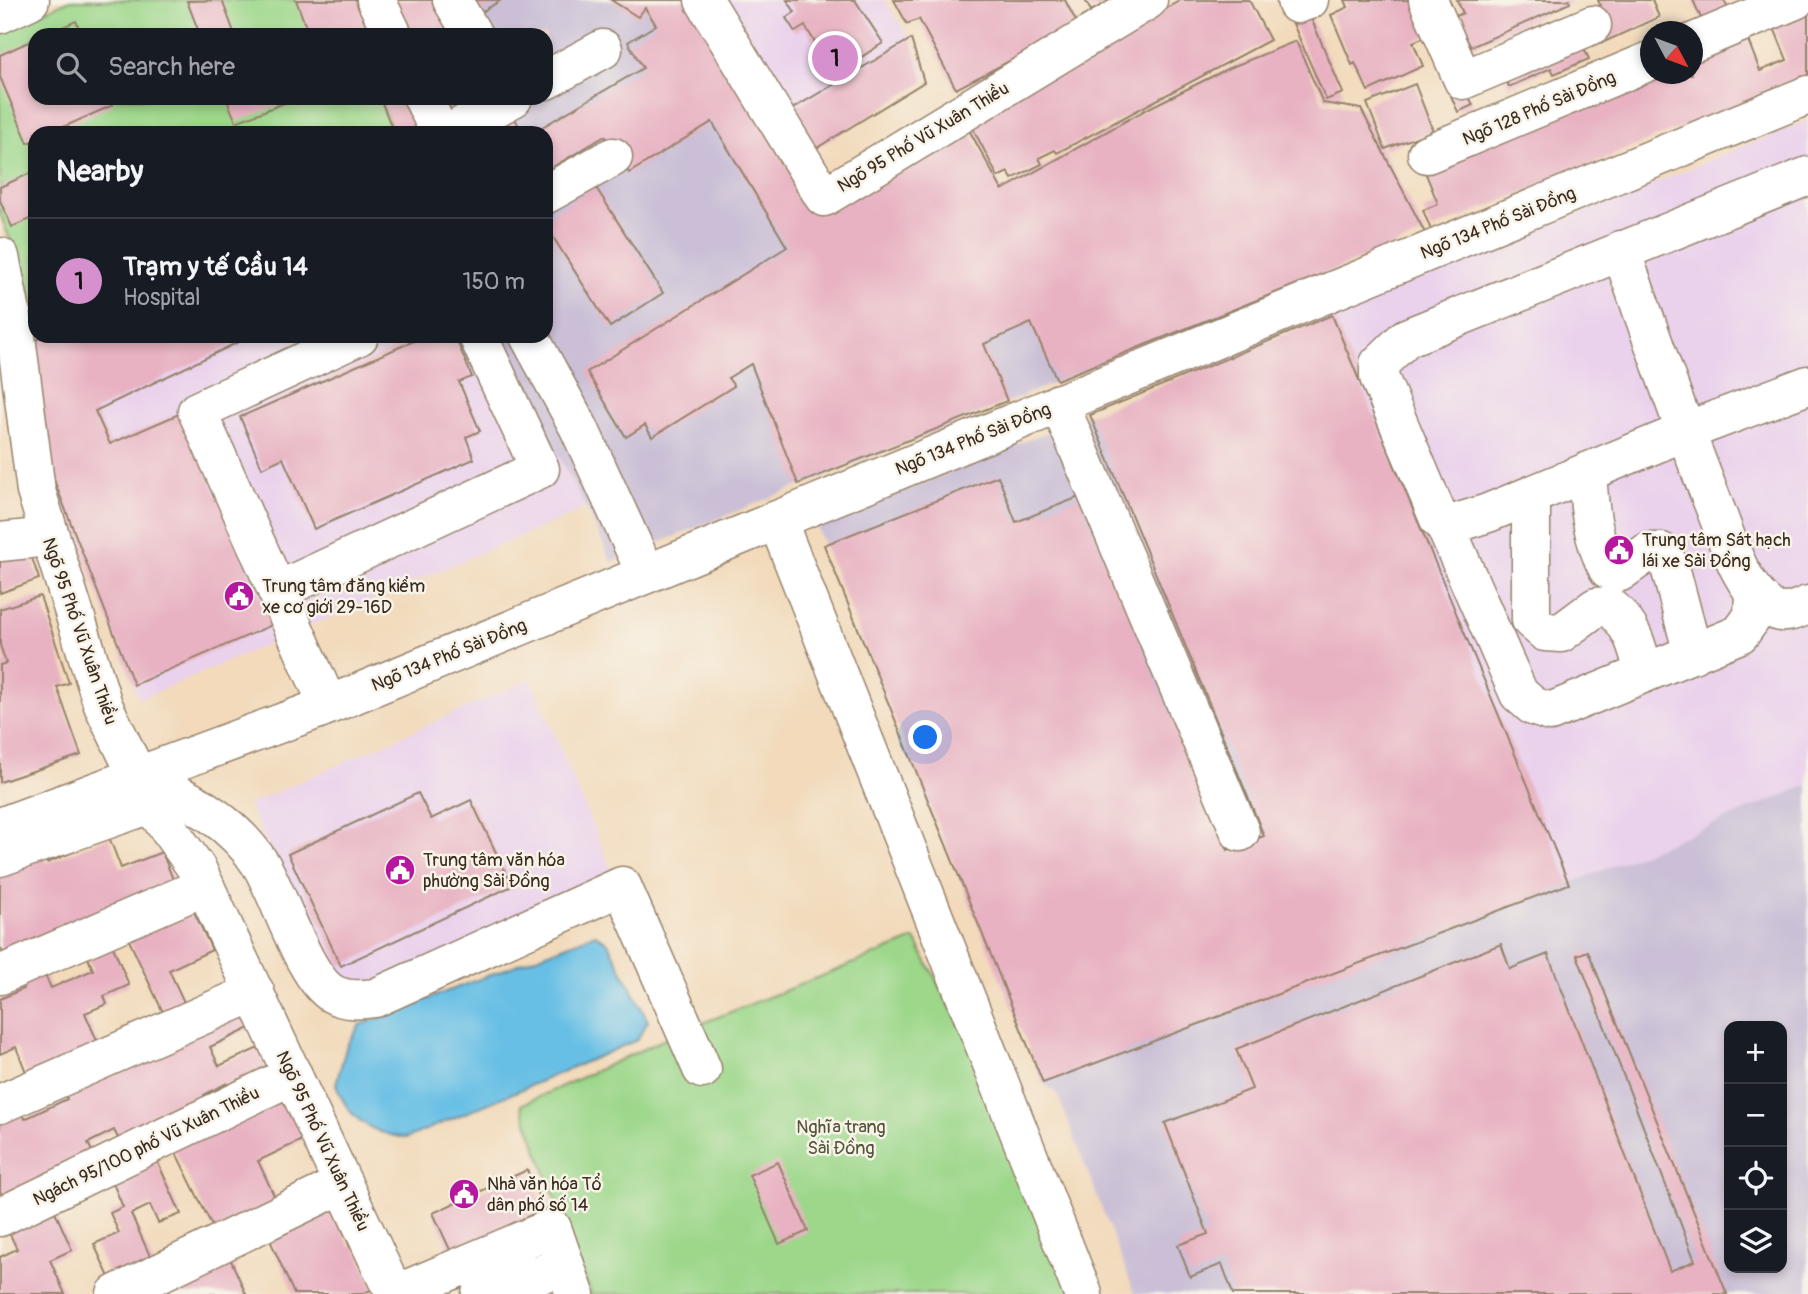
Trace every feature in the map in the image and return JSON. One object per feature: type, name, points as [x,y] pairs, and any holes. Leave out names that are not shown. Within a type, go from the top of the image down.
[{"type":"street","points":[[0,14],[30,0]]},
{"type":"street","points":[[376,0],[390,28]]},
{"type":"street","points":[[452,0],[469,28]]},
{"type":"street","name":"Ngõ 95 Phố Vũ Xuân Thiều","points":[[704,0],[824,197],[1148,0]]},
{"type":"street","points":[[1296,0],[1297,4],[1309,0]]},
{"type":"street","points":[[1428,0],[1463,80],[1587,12],[1614,76]]},
{"type":"street","points":[[1703,38],[1786,2]]},
{"type":"street","points":[[553,76],[603,49]]},
{"type":"street","name":"Ngõ 128 Phố Sài Đồng","points":[[1427,155],[1640,65]]},
{"type":"street","name":"Ngõ 134 Phố Sài Đồng","points":[[1,829],[144,790],[328,705],[1808,95]]},
{"type":"street","points":[[426,105],[437,126]]},
{"type":"street","points":[[461,126],[499,105]]},
{"type":"street","points":[[553,190],[613,157]]},
{"type":"street","points":[[1754,593],[1753,616],[1740,634],[1550,712],[1533,706],[1519,694],[1444,523],[1428,495],[1382,390],[1380,364],[1406,338],[1808,176]]},
{"type":"street","points":[[1621,250],[1684,432],[1738,564],[1754,593],[1770,608],[1788,613],[1808,606]]},
{"type":"street","name":"Ngõ 95 Phố Vũ Xuân Thiều","points":[[1,261],[16,337],[36,491],[103,705],[144,790],[188,854],[205,886],[391,1286]]},
{"type":"street","points":[[328,705],[197,411],[344,343]]},
{"type":"street","points":[[276,591],[540,469],[481,343]]},
{"type":"street","points":[[533,343],[579,428],[646,574]]},
{"type":"street","points":[[1444,523],[1450,525],[1488,513],[1684,432],[1808,385]]},
{"type":"street","points":[[1059,403],[1240,832]]},
{"type":"street","points":[[1587,472],[1594,529],[1601,557],[1608,569],[1620,572],[1648,552],[1661,552],[1670,567],[1693,654]]},
{"type":"street","points":[[1531,496],[1531,620],[1545,632],[1561,633],[1596,607],[1609,606],[1626,620],[1636,641],[1644,673]]},
{"type":"street","points":[[777,520],[1083,1294]]},
{"type":"street","points":[[0,542],[49,537]]},
{"type":"street","points":[[144,790],[183,796],[222,823],[243,842],[261,865],[316,978],[331,993],[342,998],[375,998],[622,887],[702,1069]]},
{"type":"street","points":[[0,975],[205,886]]},
{"type":"street","points":[[0,1104],[255,992]]},
{"type":"street","name":"Ngách 95/100 phố Vũ Xuân Thiều","points":[[0,1217],[293,1074]]},
{"type":"street","points":[[116,1294],[343,1184]]},
{"type":"street","points":[[391,1286],[552,1228],[562,1284],[481,1294]]},
{"type":"shaded area","points":[[342,0],[686,0],[819,215],[968,128],[1002,190],[1149,108],[1227,69],[1296,41],[1323,103],[1361,109],[1425,233],[611,562],[591,517],[500,343],[553,343],[553,126],[391,126],[383,105],[553,105],[553,28],[353,28]]},
{"type":"shaded area","points":[[713,0],[884,0],[911,39],[926,77],[804,151]]},
{"type":"shaded area","name":"Trung tâm Sát hạch lái xe Sài Đồng","points":[[1808,120],[1808,785],[1569,884],[1332,315]]},
{"type":"shaded area","points":[[1332,315],[1569,884],[1808,785],[1808,1294],[1135,1294],[1058,1095],[1043,1083],[817,527]]},
{"type":"shaded area","name":"Trung tâm đăng kiểm xe cơ giới 29-16D","points":[[500,343],[586,508],[139,699],[54,480],[25,345]]},
{"type":"shaded area","points":[[531,679],[618,886],[373,993],[332,980],[248,805]]},
{"type":"green space","points":[[70,0],[342,0],[353,28],[28,28],[28,105],[383,105],[391,126],[28,126],[28,288],[0,213],[0,31]]},
{"type":"green space","name":"Nghĩa trang Sài Đồng","points":[[915,939],[1006,1114],[1073,1294],[591,1294],[521,1105],[685,1030]]},
{"type":"water","points":[[596,934],[608,943],[648,1021],[637,1040],[407,1138],[372,1128],[354,1115],[347,1106],[336,1084],[347,1045],[360,1025]]},
{"type":"building","points":[[222,0],[232,28],[197,28],[187,1]]},
{"type":"building","points":[[296,0],[365,0],[375,28],[306,28]]},
{"type":"building","points":[[387,0],[437,0],[453,28],[404,28]]},
{"type":"building","points":[[464,0],[501,0],[474,17]]},
{"type":"building","points":[[611,0],[686,0],[819,215],[968,128],[1002,190],[1149,108],[1227,69],[1296,41],[1323,103],[1361,109],[1425,233],[1057,380],[1031,323],[984,344],[1007,401],[798,484],[751,364],[728,378],[734,386],[652,437],[645,425],[626,437],[587,372],[787,247],[712,122],[629,173],[605,136],[553,167],[553,126],[544,126],[643,68],[628,42],[656,25],[645,8],[638,17]]},
{"type":"building","points":[[787,0],[855,0],[883,43],[835,74],[805,26],[795,32],[786,18],[795,12]]},
{"type":"building","points":[[894,0],[1065,0],[1078,25],[956,89],[919,19],[907,24]]},
{"type":"building","points":[[1085,0],[1112,0],[1091,11]]},
{"type":"building","points":[[1181,0],[1249,0],[1270,40],[1057,153],[1055,150],[1039,158],[1042,164],[1012,179],[1008,172],[998,177],[968,119]]},
{"type":"building","points":[[1345,0],[1425,0],[1427,36],[1413,42],[1423,66],[1368,91],[1355,63],[1352,65],[1331,15],[1348,7]]},
{"type":"building","points":[[1457,0],[1569,0],[1570,3],[1471,47],[1454,17],[1463,13]]},
{"type":"building","points":[[1598,0],[1652,0],[1659,17],[1650,21],[1640,21],[1640,26],[1602,43],[1587,10],[1600,5]]},
{"type":"building","points":[[1693,0],[1724,0],[1734,22],[1708,34]]},
{"type":"building","points":[[1808,0],[1808,75],[1431,230],[1423,210],[1438,204],[1420,159],[1640,78],[1640,84],[1703,84],[1703,47],[1744,30],[1760,71],[1787,60],[1773,25]]},
{"type":"building","points":[[1305,4],[1343,93],[1326,100],[1288,12]]},
{"type":"building","points":[[76,21],[79,28],[60,28]]},
{"type":"building","points":[[1577,33],[1589,59],[1554,74],[1551,68],[1509,87],[1504,75]]},
{"type":"building","points":[[911,39],[924,82],[802,157],[787,112]]},
{"type":"building","points":[[28,42],[28,105],[113,105],[66,126],[28,126],[28,143],[0,77],[0,55]]},
{"type":"building","points":[[1440,71],[1460,78],[1473,105],[1458,112]]},
{"type":"building","points":[[1415,84],[1433,131],[1385,149],[1367,103]]},
{"type":"building","points":[[229,105],[279,105],[236,122]]},
{"type":"building","points":[[383,105],[413,105],[422,126],[391,126]]},
{"type":"building","points":[[448,105],[477,105],[456,118]]},
{"type":"building","points":[[510,110],[519,126],[493,126]]},
{"type":"building","points":[[28,174],[28,220],[12,227],[0,201],[0,187]]},
{"type":"building","points":[[595,186],[663,293],[610,327],[553,237],[553,213]]},
{"type":"building","points":[[1332,315],[1569,884],[1043,1083],[824,545],[998,476],[1016,522],[1079,497],[1228,850],[1264,836],[1090,415]]},
{"type":"building","points":[[236,343],[95,411],[110,444],[181,413],[272,625],[134,685],[54,480],[25,345]]},
{"type":"building","points":[[409,343],[458,343],[472,377],[459,382],[480,431],[466,437],[474,459],[314,529],[283,458],[262,468],[240,417]]},
{"type":"building","points":[[28,546],[39,579],[0,593],[0,555]]},
{"type":"building","points":[[40,596],[69,683],[57,687],[81,755],[0,782],[0,665],[6,663],[0,645],[0,609]]},
{"type":"building","name":"Trung tâm văn hóa phường Sài Đồng","points":[[418,793],[431,819],[471,800],[512,886],[341,966],[288,854]]},
{"type":"building","points":[[109,837],[121,868],[162,852],[177,889],[11,968],[0,947],[0,866],[45,857],[47,863]]},
{"type":"building","points":[[190,903],[212,950],[169,970],[190,1015],[169,1025],[126,934]]},
{"type":"building","points":[[111,942],[129,985],[104,996],[107,1004],[85,1013],[104,1057],[28,1077],[16,1047],[0,1054],[0,999],[23,989],[20,983],[44,973],[51,988],[93,970],[86,953]]},
{"type":"building","points":[[1501,944],[1510,969],[1548,954],[1670,1271],[1695,1261],[1577,955],[1588,951],[1727,1294],[1233,1294],[1222,1264],[1190,1277],[1178,1245],[1208,1234],[1165,1123],[1252,1089],[1236,1049]]},
{"type":"building","points":[[238,1004],[250,1028],[210,1047],[219,1066],[265,1045],[277,1071],[232,1093],[227,1083],[204,1095],[211,1109],[120,1142],[114,1130],[88,1143],[96,1160],[6,1203],[0,1191],[0,1114],[19,1105],[25,1119],[67,1099],[65,1094]]},
{"type":"building","points":[[281,1092],[304,1139],[258,1161],[279,1206],[217,1236],[174,1149]]},
{"type":"building","points":[[155,1156],[181,1214],[158,1223],[150,1205],[131,1214],[155,1267],[113,1286],[94,1244],[119,1233],[110,1213],[123,1207],[110,1176]]},
{"type":"building","points":[[778,1162],[808,1231],[779,1244],[749,1175]]},
{"type":"building","points":[[527,1170],[544,1209],[451,1252],[433,1213]]},
{"type":"building","points":[[331,1202],[350,1247],[355,1245],[374,1289],[361,1294],[294,1294],[266,1231]]},
{"type":"building","points":[[53,1207],[72,1250],[50,1260],[65,1294],[0,1294],[0,1257],[17,1249],[7,1228]]},
{"type":"building","points":[[225,1247],[246,1294],[170,1294],[166,1284]]},
{"type":"place","name":"Trạm y tế Cầu 14","points":[[835,58]]},
{"type":"place","name":"Trung tâm Sát hạch lái xe Sài Đồng","points":[[1619,550]]},
{"type":"place","name":"Trung tâm đăng kiểm xe cơ giới 29-16D","points":[[239,596]]},
{"type":"place","name":"Trung tâm văn hóa phường Sài Đồng","points":[[400,870]]},
{"type":"place","name":"Nhà văn hóa Tổ dân phố số 14","points":[[464,1194]]}]
